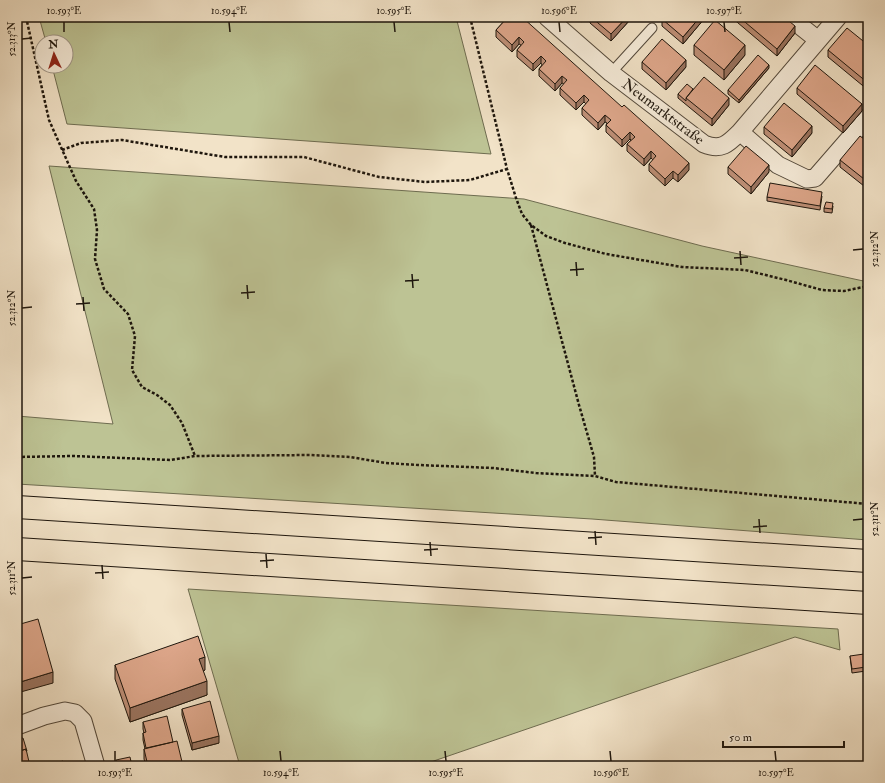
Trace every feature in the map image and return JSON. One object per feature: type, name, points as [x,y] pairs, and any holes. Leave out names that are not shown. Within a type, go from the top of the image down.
[{"type":"highway","points":[[17,507],[868,561]]},
{"type":"highway","points":[[17,549],[868,603]]},
{"type":"street","name":"Neumarktstraße","points":[[547,17],[611,73],[704,144],[712,147],[725,146],[740,132],[838,17]]},
{"type":"street","points":[[790,17],[818,40]]},
{"type":"street","points":[[740,132],[778,165],[807,180],[815,178],[868,117]]},
{"type":"street","points":[[17,726],[65,710],[75,713],[83,721],[96,766]]},
{"type":"lane","points":[[611,73],[652,28]]},
{"type":"path","points":[[26,17],[49,120],[76,181],[94,209],[97,230],[96,259],[104,289],[128,314],[135,336],[132,370],[142,387],[158,395],[170,405],[182,423],[195,456]]},
{"type":"path","points":[[470,17],[507,169],[519,206],[522,214],[531,225],[546,236],[565,243],[606,254],[682,267],[745,270],[822,290],[844,291],[868,286]]},
{"type":"path","points":[[62,150],[81,143],[122,140],[225,157],[304,157],[379,177],[425,182],[470,180],[507,169]]},
{"type":"path","points":[[531,225],[594,457],[595,476]]},
{"type":"path","points":[[17,457],[73,456],[171,460],[195,456],[311,455],[350,457],[418,465],[493,468],[536,473],[595,476],[616,482],[868,504]]},
{"type":"green space","points":[[39,17],[456,17],[491,154],[67,124],[54,74],[74,74],[74,34],[44,34]]},
{"type":"green space","points":[[49,166],[524,199],[702,246],[868,282],[868,540],[592,519],[17,484],[17,416],[113,424]]},
{"type":"green space","points":[[188,589],[838,629],[840,650],[795,637],[425,764],[425,766],[240,766]]},
{"type":"building","points":[[508,17],[522,17],[622,107],[624,105],[689,163],[678,175],[673,171],[665,179],[649,164],[656,156],[651,151],[644,159],[627,144],[635,137],[630,132],[622,140],[606,125],[611,120],[605,115],[598,123],[582,108],[589,100],[584,95],[576,103],[560,88],[567,80],[562,76],[555,84],[539,69],[546,61],[541,56],[533,64],[517,50],[524,42],[519,37],[512,45],[496,30]]},
{"type":"building","points":[[591,17],[627,17],[611,34]]},
{"type":"building","points":[[664,17],[700,17],[683,37],[662,19]]},
{"type":"building","points":[[739,17],[784,17],[795,26],[777,49]]},
{"type":"building","points":[[715,20],[745,45],[724,70],[694,45]]},
{"type":"building","points":[[847,28],[868,45],[868,83],[828,50]]},
{"type":"building","points":[[662,39],[686,60],[666,83],[642,62]]},
{"type":"building","points":[[758,55],[769,65],[739,100],[728,90]]},
{"type":"building","points":[[815,65],[862,104],[843,126],[797,88]]},
{"type":"building","points":[[704,77],[729,98],[712,119],[686,98]]},
{"type":"building","points":[[687,84],[693,89],[686,98],[686,101],[678,94]]},
{"type":"building","points":[[784,103],[812,126],[792,150],[764,127]]},
{"type":"building","points":[[860,136],[868,142],[868,174],[864,179],[840,160]]},
{"type":"building","points":[[746,146],[769,165],[751,187],[728,167]]},
{"type":"building","points":[[770,183],[822,192],[820,206],[767,197]]},
{"type":"building","points":[[826,202],[833,203],[832,209],[824,208]]},
{"type":"building","points":[[38,619],[53,672],[17,683],[17,625]]},
{"type":"building","points":[[198,636],[205,657],[199,659],[207,681],[130,708],[115,665]]},
{"type":"building","points":[[864,654],[866,667],[852,669],[850,656]]},
{"type":"building","points":[[868,668],[868,686],[866,669]]},
{"type":"building","points":[[210,701],[219,736],[192,743],[182,709]]},
{"type":"building","points":[[167,716],[173,742],[146,748],[143,733],[146,732],[143,722]]},
{"type":"building","points":[[23,738],[27,751],[26,749],[17,752],[17,739]]},
{"type":"building","points":[[177,741],[183,766],[148,766],[144,749]]},
{"type":"building","points":[[26,749],[30,766],[17,766],[17,752]]},
{"type":"building","points":[[130,757],[132,766],[118,766],[116,760]]},
{"type":"building","points":[[63,761],[64,766],[45,766]]}]
